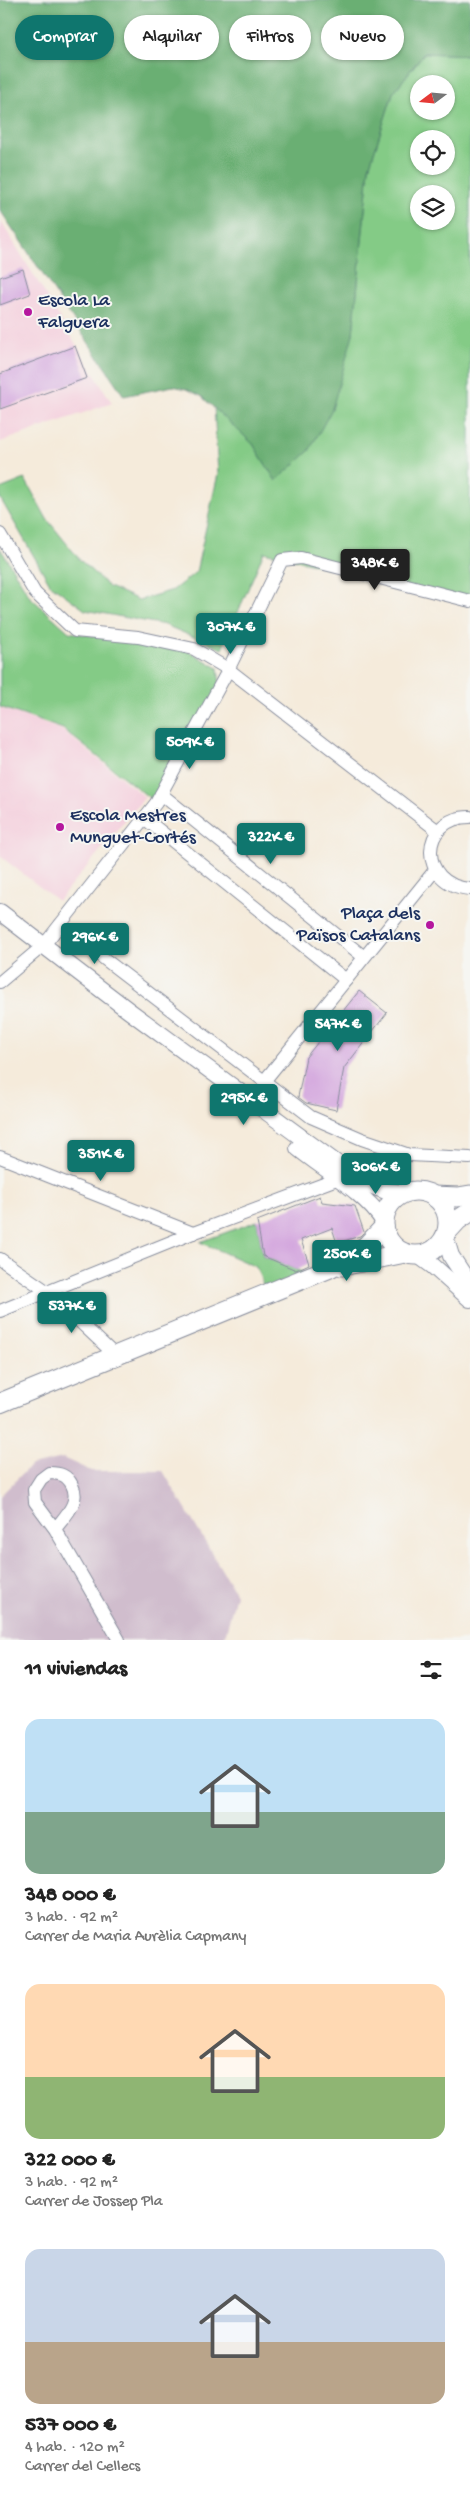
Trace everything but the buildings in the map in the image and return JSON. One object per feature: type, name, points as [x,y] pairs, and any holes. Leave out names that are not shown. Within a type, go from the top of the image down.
[{"type":"main road","points":[[0,1403],[330,1268],[366,1246],[384,1224],[388,1207],[405,1193],[419,1191],[433,1196],[458,1197],[470,1195]]},
{"type":"main road","points":[[433,1196],[444,1206],[447,1214],[446,1234]]},
{"type":"main road","points":[[330,1268],[430,1252],[441,1243],[458,1220],[470,1212]]},
{"type":"main road","points":[[384,1224],[389,1242],[411,1254]]},
{"type":"street","points":[[0,534],[35,593],[75,631],[138,637],[194,649],[228,669],[438,831]]},
{"type":"street","points":[[0,982],[44,945],[161,794],[228,669],[282,560],[301,558],[470,601]]},
{"type":"street","points":[[161,794],[364,957]]},
{"type":"street","points":[[470,817],[460,817],[447,822],[438,831],[432,842],[430,854],[435,870],[443,880],[454,887],[470,889]]},
{"type":"street","points":[[144,818],[346,980]]},
{"type":"street","points":[[265,1080],[435,870]]},
{"type":"street","points":[[0,912],[128,1010],[362,1182],[386,1191],[405,1193]]},
{"type":"street","points":[[60,925],[265,1080],[310,1117],[362,1139],[409,1155],[470,1158]]},
{"type":"street","points":[[128,1010],[180,1056],[376,1210],[384,1224]]},
{"type":"street","points":[[0,1157],[193,1234]]},
{"type":"street","points":[[0,1311],[337,1179]]},
{"type":"street","points":[[446,1234],[452,1256],[470,1285]]},
{"type":"street","points":[[411,1254],[433,1266],[470,1299]]},
{"type":"street","points":[[0,1259],[48,1292],[116,1356]]},
{"type":"street","points":[[55,1528],[119,1640]]},
{"type":"shaded area","name":"Escola La Falguera","points":[[0,220],[112,403],[0,442]]},
{"type":"shaded area","name":"Escola Mestres Munguet-Cortés","points":[[0,708],[62,730],[145,797],[58,901],[0,856]]},
{"type":"shaded area","points":[[63,1458],[91,1471],[163,1471],[236,1594],[224,1640],[0,1640],[0,1496],[31,1465]]},
{"type":"green space","points":[[0,0],[470,0],[470,55],[424,53],[393,93],[369,168],[353,334],[332,409],[309,451],[276,481],[253,444],[201,396],[186,389],[173,386],[124,396],[0,210]]},
{"type":"green space","points":[[424,53],[470,55],[470,602],[264,552],[222,649],[165,625],[85,610],[50,584],[0,498],[0,489],[25,479],[47,519],[80,560],[109,587],[139,600],[173,590],[196,572],[218,474],[214,406],[253,444],[276,481],[353,334],[369,168],[393,93]]},
{"type":"green space","points":[[0,548],[30,597],[69,632],[189,651],[218,668],[220,686],[156,803],[63,729],[0,707]]},
{"type":"green space","points":[[257,1221],[263,1256],[304,1273],[265,1289],[256,1267],[200,1242]]},
{"type":"place","name":"Escola La Falguera","points":[[28,312]]},
{"type":"place","name":"Escola Mestres Munguet-Cortés","points":[[60,827]]},
{"type":"place","name":"Plaça dels Països Catalans","points":[[430,925]]}]
